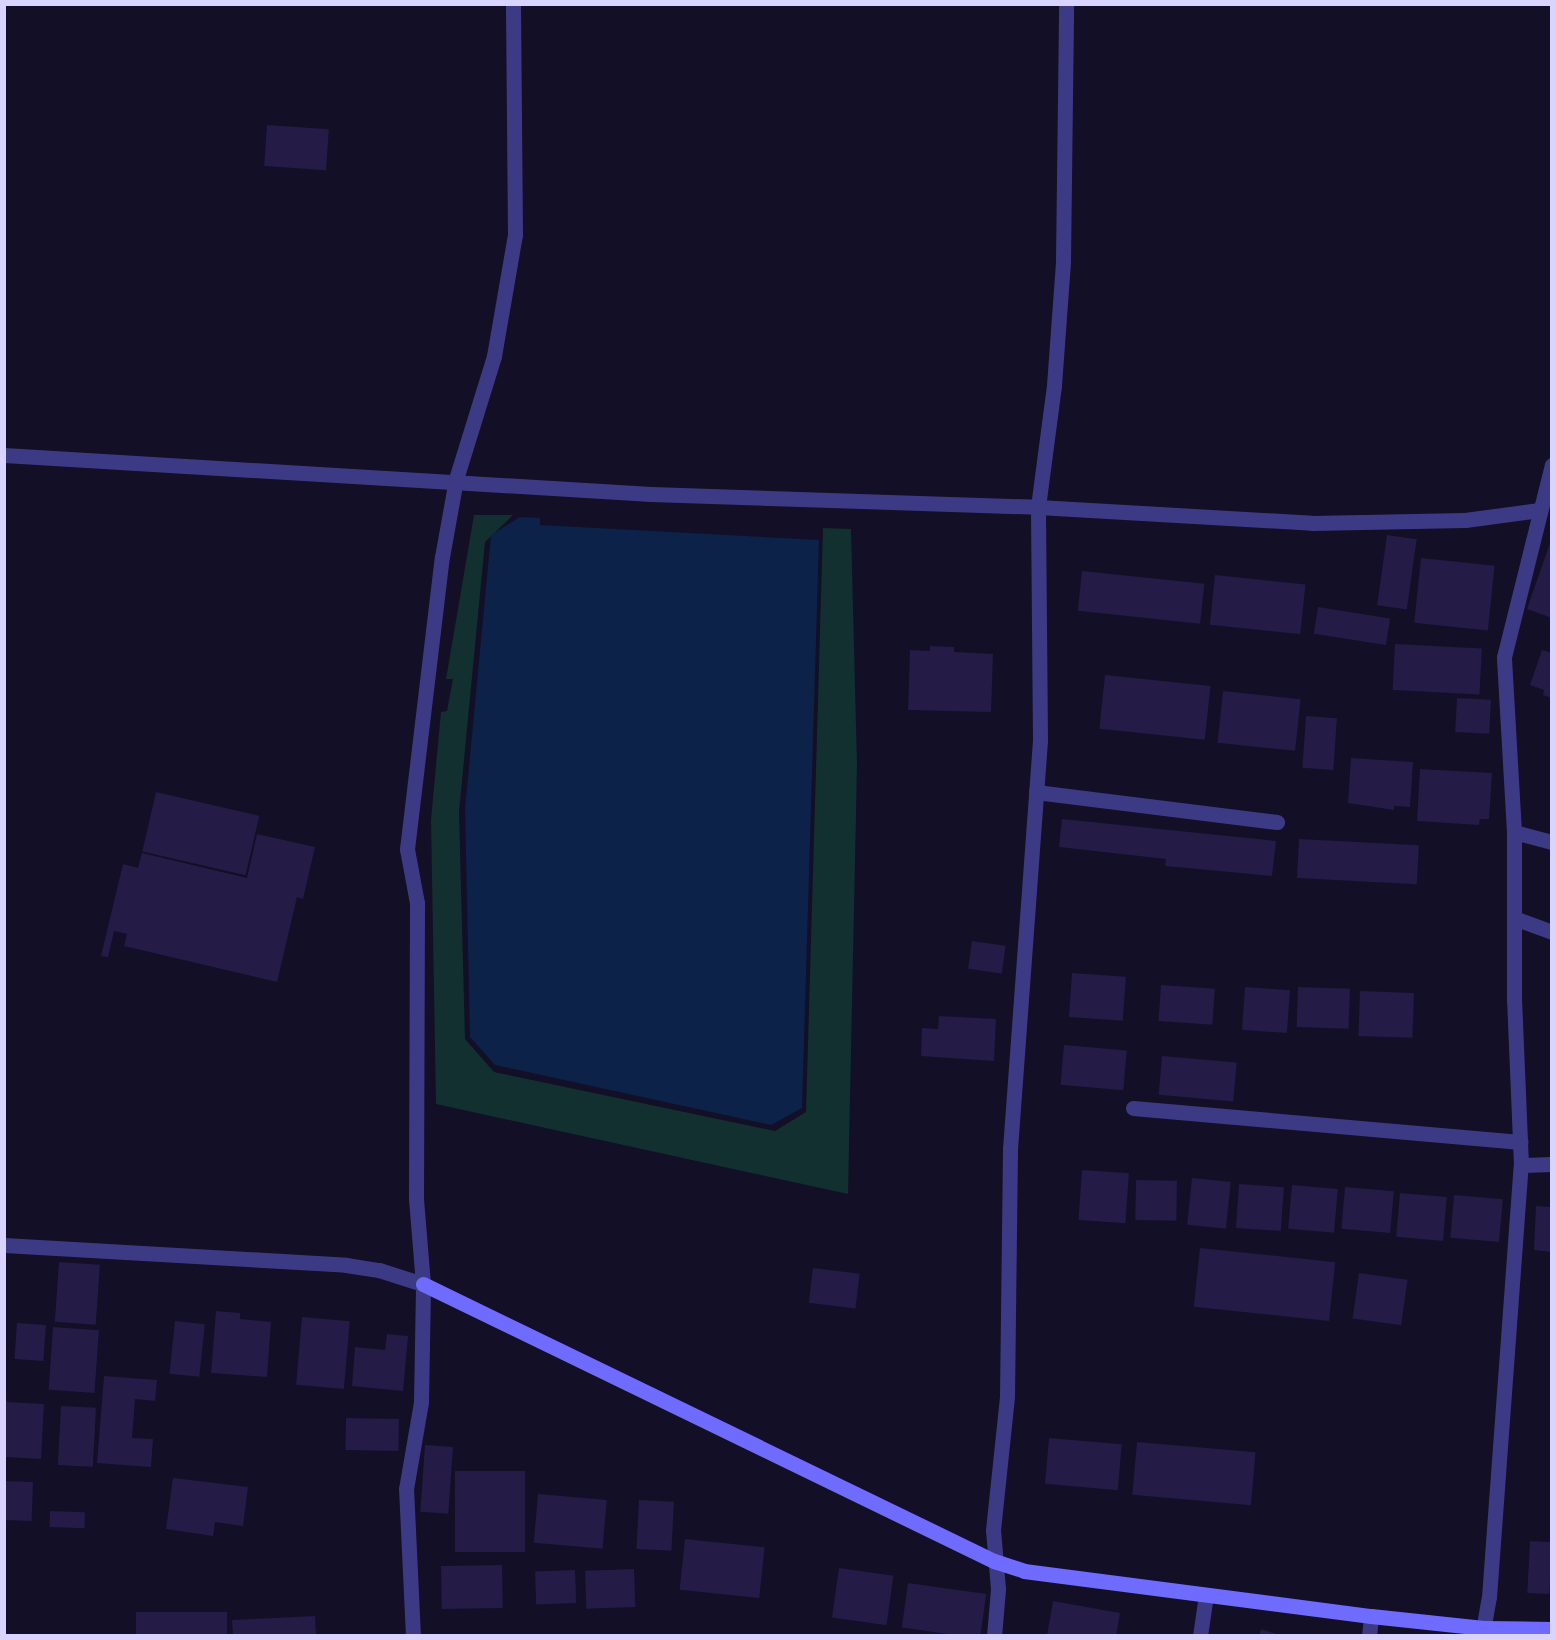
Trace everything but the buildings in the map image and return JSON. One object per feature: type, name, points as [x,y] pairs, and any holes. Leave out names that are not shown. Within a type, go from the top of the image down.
[{"type":"street","points":[[413,1635],[406,1489],[421,1402],[423,1284],[416,1198],[417,903],[407,849],[430,639],[456,479],[494,356],[515,235],[513,4]]},
{"type":"street","points":[[994,1635],[998,1589],[993,1530],[1007,1396],[1010,1149],[1040,740],[1038,507],[1054,386],[1063,261],[1066,4]]},
{"type":"street","points":[[4,455],[201,469],[456,479],[651,494],[1038,507],[1312,523],[1465,520],[1539,510]]},
{"type":"street","points":[[1482,1632],[1491,1574],[1521,1165],[1514,918],[1514,832],[1504,657],[1539,510],[1548,490],[1551,465]]},
{"type":"street","points":[[1036,792],[1277,822]]},
{"type":"street","points":[[1514,832],[1551,842]]},
{"type":"street","points":[[1514,918],[1551,932]]},
{"type":"street","points":[[1133,1108],[1521,1142]]},
{"type":"street","points":[[1521,1165],[1551,1164]]},
{"type":"street","points":[[4,1245],[346,1266],[379,1270],[423,1284],[994,1561],[1024,1571],[1482,1632],[1551,1629]]},
{"type":"street","points":[[1200,1635],[1206,1595]]},
{"type":"street","points":[[1369,1635],[1371,1616]]},
{"type":"green space","points":[[474,515],[513,515],[485,542],[459,812],[465,1039],[494,1072],[775,1131],[806,1112],[823,528],[851,529],[857,765],[848,1194],[436,1104],[431,820],[441,712],[447,711],[453,679],[446,679]]},
{"type":"water","points":[[520,517],[540,518],[540,525],[819,540],[802,1108],[771,1125],[495,1065],[470,1037],[465,809],[491,535]]}]
